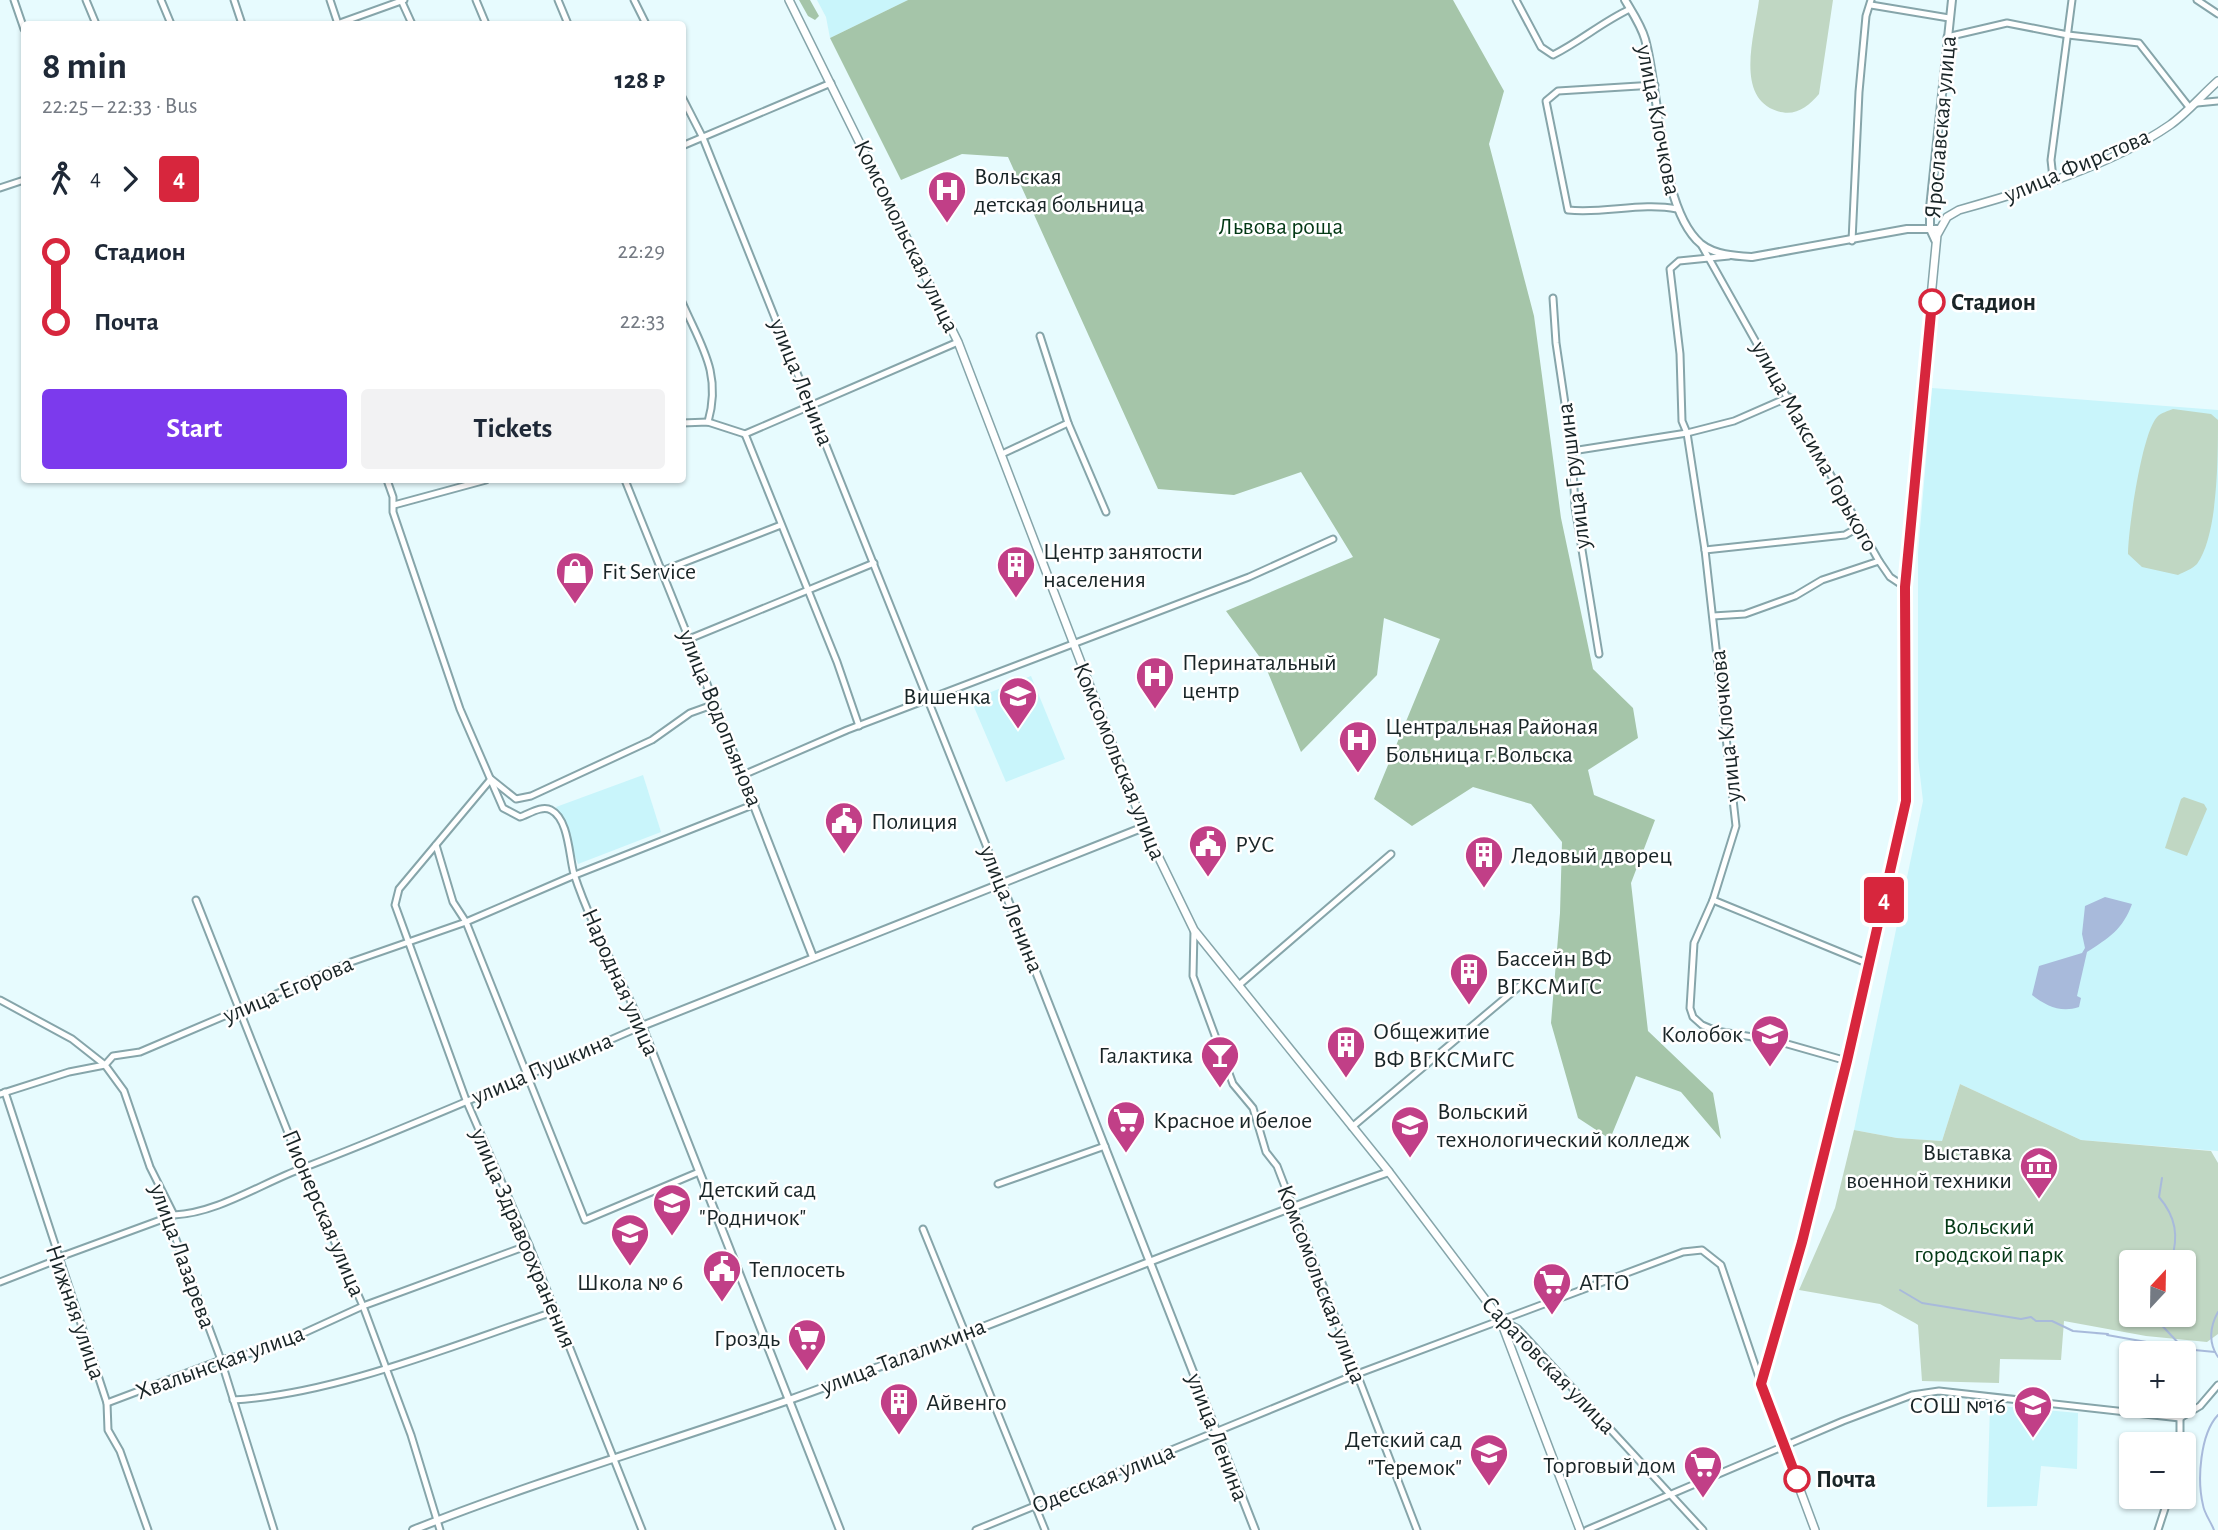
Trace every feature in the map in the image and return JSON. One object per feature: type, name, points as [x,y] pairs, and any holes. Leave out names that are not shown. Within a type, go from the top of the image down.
[{"type":"main road","name":"Комсомольская улица","points":[[789,0],[958,342],[1144,827],[1194,930]]},
{"type":"main road","name":"улица Фирстова","points":[[1934,229],[1959,210],[2053,178],[2134,146],[2172,124],[2218,81]]},
{"type":"main road","name":"Ярославская улица","points":[[1905,587],[1934,229]]},
{"type":"main road","points":[[1815,1530],[1761,1384],[1798,1255],[1847,1061],[1906,801],[1905,587]]},
{"type":"main road","name":"Саратовская улица","points":[[1194,930],[1389,1172],[1500,1319]]},
{"type":"main road","points":[[1500,1319],[1580,1530]]},
{"type":"street","points":[[14,0],[21,21]]},
{"type":"street","points":[[86,0],[95,21]]},
{"type":"street","points":[[161,0],[170,21]]},
{"type":"street","points":[[234,0],[241,21]]},
{"type":"street","points":[[330,0],[336,21]]},
{"type":"street","points":[[345,21],[402,0],[411,21]]},
{"type":"street","points":[[476,0],[485,21]]},
{"type":"street","points":[[558,0],[567,21]]},
{"type":"street","points":[[634,0],[644,21]]},
{"type":"street","points":[[1516,0],[1541,47],[1553,55],[1583,39],[1597,25],[1630,9]]},
{"type":"street","name":"улица Клочкова","points":[[1625,0],[1644,35],[1677,209],[1701,244]]},
{"type":"street","name":"Ярославская улица","points":[[1934,229],[1952,0]]},
{"type":"street","points":[[2053,178],[2051,160],[2072,0]]},
{"type":"street","points":[[2197,0],[2218,14]]},
{"type":"street","points":[[1852,241],[1859,92],[1866,16],[1871,3],[1949,18]]},
{"type":"street","points":[[1947,37],[2007,23],[2068,35],[2138,43],[2191,105],[2218,101]]},
{"type":"street","points":[[686,144],[831,83]]},
{"type":"street","points":[[1655,85],[1558,92],[1546,101],[1553,144],[1568,210],[1589,213],[1658,205],[1677,209]]},
{"type":"street","name":"улица Ленина","points":[[686,105],[703,138],[812,405],[1255,1530]]},
{"type":"street","points":[[0,188],[21,181]]},
{"type":"street","points":[[1709,258],[1752,257],[1907,229],[1934,229]]},
{"type":"street","points":[[1701,244],[1732,256]]},
{"type":"street","name":"улица Максима Горького","points":[[1701,244],[1879,561],[1891,577],[1905,587]]},
{"type":"street","name":"улица Клочкова","points":[[1709,258],[1679,261],[1670,269],[1681,354],[1682,421],[1687,433],[1705,550],[1736,826],[1713,900],[1694,943],[1690,1008],[1693,1017],[1716,1031],[1777,1041],[1847,1061]]},
{"type":"street","name":"улица Грушина","points":[[1553,298],[1556,343],[1572,451],[1575,508],[1599,654]]},
{"type":"street","points":[[686,312],[715,381],[715,400],[708,422]]},
{"type":"street","points":[[1040,337],[1068,423],[1106,512]]},
{"type":"street","points":[[686,423],[708,422],[745,434],[958,342]]},
{"type":"street","points":[[1572,451],[1687,433],[1734,421],[1789,397]]},
{"type":"street","points":[[1002,454],[1068,423]]},
{"type":"street","points":[[745,434],[859,726]]},
{"type":"street","name":"Народная улица","points":[[388,483],[403,542],[460,709],[503,808],[520,817],[543,808],[552,810],[563,826],[575,875],[642,1026],[839,1530]]},
{"type":"street","points":[[394,505],[475,483]]},
{"type":"street","name":"улица Водопьянова","points":[[626,483],[755,804],[813,957]]},
{"type":"street","points":[[662,571],[781,525]]},
{"type":"street","points":[[1705,550],[1845,535],[1859,527]]},
{"type":"street","points":[[743,775],[859,726],[1214,590],[1333,539]]},
{"type":"street","points":[[1713,616],[1745,614],[1795,596],[1822,580],[1879,561]]},
{"type":"street","points":[[689,639],[874,563]]},
{"type":"street","points":[[699,1172],[585,1220],[466,922],[453,902],[435,848],[438,839],[491,779],[516,799],[531,796],[652,740],[690,713],[715,704]]},
{"type":"street","name":"улица Егорова","points":[[3,1093],[69,1072],[105,1065],[113,1056],[140,1052],[406,940],[466,922],[575,875],[755,804]]},
{"type":"street","name":"улица Пушкина","points":[[0,1282],[58,1258],[171,1216],[186,1214],[239,1195],[302,1168],[360,1148],[642,1026],[1144,827]]},
{"type":"street","name":"улица Здравоохранения","points":[[438,839],[399,889],[395,905],[466,1100],[529,1245],[642,1530]]},
{"type":"street","points":[[1239,985],[1391,854]]},
{"type":"street","name":"Пионерская улица","points":[[196,900],[302,1168],[387,1366],[440,1530]]},
{"type":"street","points":[[1713,900],[1869,964]]},
{"type":"street","name":"Комсомольская улица","points":[[1194,930],[1193,975],[1233,1084],[1258,1118],[1266,1152],[1277,1166],[1417,1530]]},
{"type":"street","points":[[1352,1127],[1522,984]]},
{"type":"street","name":"улица Лазарева","points":[[0,1000],[72,1038],[105,1065],[124,1091],[221,1360],[274,1530]]},
{"type":"street","name":"Нижняя улица","points":[[3,1093],[107,1403],[108,1430],[120,1451],[148,1530]]},
{"type":"street","points":[[998,1184],[1105,1146]]},
{"type":"street","name":"улица Талалихина","points":[[413,1530],[612,1457],[788,1400],[1292,1206],[1389,1172]]},
{"type":"street","points":[[923,1228],[1045,1530]]},
{"type":"street","name":"Хвалынская улица","points":[[107,1403],[221,1360],[269,1349],[363,1306],[529,1245]]},
{"type":"street","name":"Одесская улица","points":[[976,1530],[1357,1374],[1399,1361],[1500,1319],[1666,1258],[1702,1250],[1721,1265],[1761,1384]]},
{"type":"street","points":[[233,1400],[269,1398],[387,1366],[556,1311]]},
{"type":"street","name":"Саратовская улица","points":[[1500,1319],[1518,1329],[1703,1530]]},
{"type":"street","points":[[2196,1408],[2218,1385]]},
{"type":"street","points":[[1587,1530],[1785,1444],[1912,1395],[1939,1391],[2119,1411]]},
{"type":"street","points":[[2180,1418],[2180,1432]]},
{"type":"street","points":[[2158,1530],[2165,1509]]},
{"type":"shaded area","points":[[817,0],[908,0],[830,38],[826,17]]},
{"type":"shaded area","points":[[1932,388],[2218,410],[2218,1151],[2081,1140],[1960,1084],[1942,1141],[1897,1138],[1854,1130],[1923,801],[1918,758],[1918,553]]},
{"type":"shaded area","name":"Вишенка","points":[[1031,676],[1065,759],[1006,782],[971,700]]},
{"type":"shaded area","points":[[643,775],[661,832],[578,864],[556,807]]},
{"type":"shaded area","points":[[2105,897],[2132,904],[2114,932],[2087,952],[2077,996],[2081,998],[2079,1007],[2060,1009],[2032,995],[2039,966],[2082,953],[2085,948],[2082,934],[2085,906]]},
{"type":"shaded area","name":"СОШ №16","points":[[1990,1405],[2078,1413],[2077,1469],[2041,1466],[2037,1506],[1987,1507]]},
{"type":"green space","points":[[799,0],[810,0],[819,16],[815,20],[808,16]]},
{"type":"green space","name":"Львова роща","points":[[908,0],[1453,0],[1504,91],[1489,144],[1534,316],[1561,518],[1593,669],[1633,708],[1638,738],[1588,770],[1594,795],[1655,820],[1631,883],[1648,1031],[1713,1093],[1721,1139],[1681,1092],[1636,1076],[1610,1139],[1578,1118],[1551,1023],[1560,913],[1562,842],[1531,804],[1473,787],[1412,826],[1374,799],[1440,639],[1384,618],[1377,675],[1301,752],[1264,663],[1226,611],[1353,557],[1301,472],[1234,495],[1158,489],[1008,157],[962,154],[901,180],[830,38]]},
{"type":"green space","points":[[1759,0],[1833,0],[1819,94],[1806,107],[1795,112],[1777,111],[1764,104],[1755,93],[1750,63]]},
{"type":"green space","points":[[2173,409],[2211,414],[2218,420],[2215,496],[2209,535],[2197,564],[2178,575],[2142,567],[2128,554],[2133,504],[2147,440],[2158,416]]},
{"type":"green space","points":[[2184,797],[2204,804],[2207,809],[2187,856],[2165,848],[2181,799]]},
{"type":"green space","name":"Вольский городской парк","points":[[1960,1084],[2081,1140],[2211,1151],[2218,1163],[2218,1334],[2207,1342],[2146,1336],[2064,1321],[2061,1360],[2000,1359],[1999,1383],[1922,1381],[1918,1325],[1880,1304],[1799,1290],[1835,1208],[1854,1130],[1897,1138],[1942,1141]]},
{"type":"waterway","points":[[2162,1178],[2159,1197],[2165,1204],[2174,1227],[2174,1250]]},
{"type":"waterway","points":[[1900,1290],[1922,1303],[2021,1319],[2031,1317],[2036,1321],[2052,1321],[2073,1331],[2108,1334],[2095,1333]]},
{"type":"waterway","points":[[2218,1312],[2211,1334],[2218,1357]]},
{"type":"waterway","points":[[2163,1327],[2184,1349],[2215,1352]]},
{"type":"waterway","points":[[2107,1335],[2141,1341]]},
{"type":"waterway","points":[[2214,1530],[2204,1508],[2200,1471],[2207,1434],[2218,1415]]},
{"type":"bus line","name":"4","points":[[1797,1479],[1761,1384],[1802,1242],[1847,1061],[1906,801],[1908,711],[1905,587],[1932,302]]},
{"type":"place","name":"Вольская детская больница","points":[[947,224]]},
{"type":"place","name":"Стадион","points":[[1932,302]]},
{"type":"place","name":"Центр занятости населения","points":[[1016,599]]},
{"type":"place","name":"Fit Service","points":[[575,605]]},
{"type":"place","name":"Перинатальный центр","points":[[1155,710]]},
{"type":"place","name":"Вишенка","points":[[1018,730]]},
{"type":"place","name":"Центральная Районая Больница г.Вольска","points":[[1358,774]]},
{"type":"place","name":"Полиция","points":[[844,855]]},
{"type":"place","name":"РУС","points":[[1208,878]]},
{"type":"place","name":"Ледовый дворец","points":[[1484,889]]},
{"type":"place","name":"Бассейн ВФ ВГКСМиГС","points":[[1469,1006]]},
{"type":"place","name":"Колобок","points":[[1770,1068]]},
{"type":"place","name":"Общежитие ВФ ВГКСМиГС","points":[[1346,1079]]},
{"type":"place","name":"Галактика","points":[[1220,1089]]},
{"type":"place","name":"Красное и белое","points":[[1126,1154]]},
{"type":"place","name":"Вольский технологический колледж","points":[[1410,1159]]},
{"type":"place","name":"Выставка военной техники","points":[[2039,1200]]},
{"type":"place","name":"Детский сад \"Родничок\"","points":[[672,1237]]},
{"type":"place","name":"Школа № 6","points":[[630,1267]]},
{"type":"place","name":"Теплосеть","points":[[722,1303]]},
{"type":"place","name":"АТТО","points":[[1552,1316]]},
{"type":"place","name":"Гроздь","points":[[807,1372]]},
{"type":"place","name":"Айвенго","points":[[899,1436]]},
{"type":"place","name":"СОШ №16","points":[[2033,1439]]},
{"type":"place","name":"Почта","points":[[1797,1479]]},
{"type":"place","name":"Детский сад \"Теремок\"","points":[[1489,1487]]},
{"type":"place","name":"Торговый дом","points":[[1703,1499]]}]
